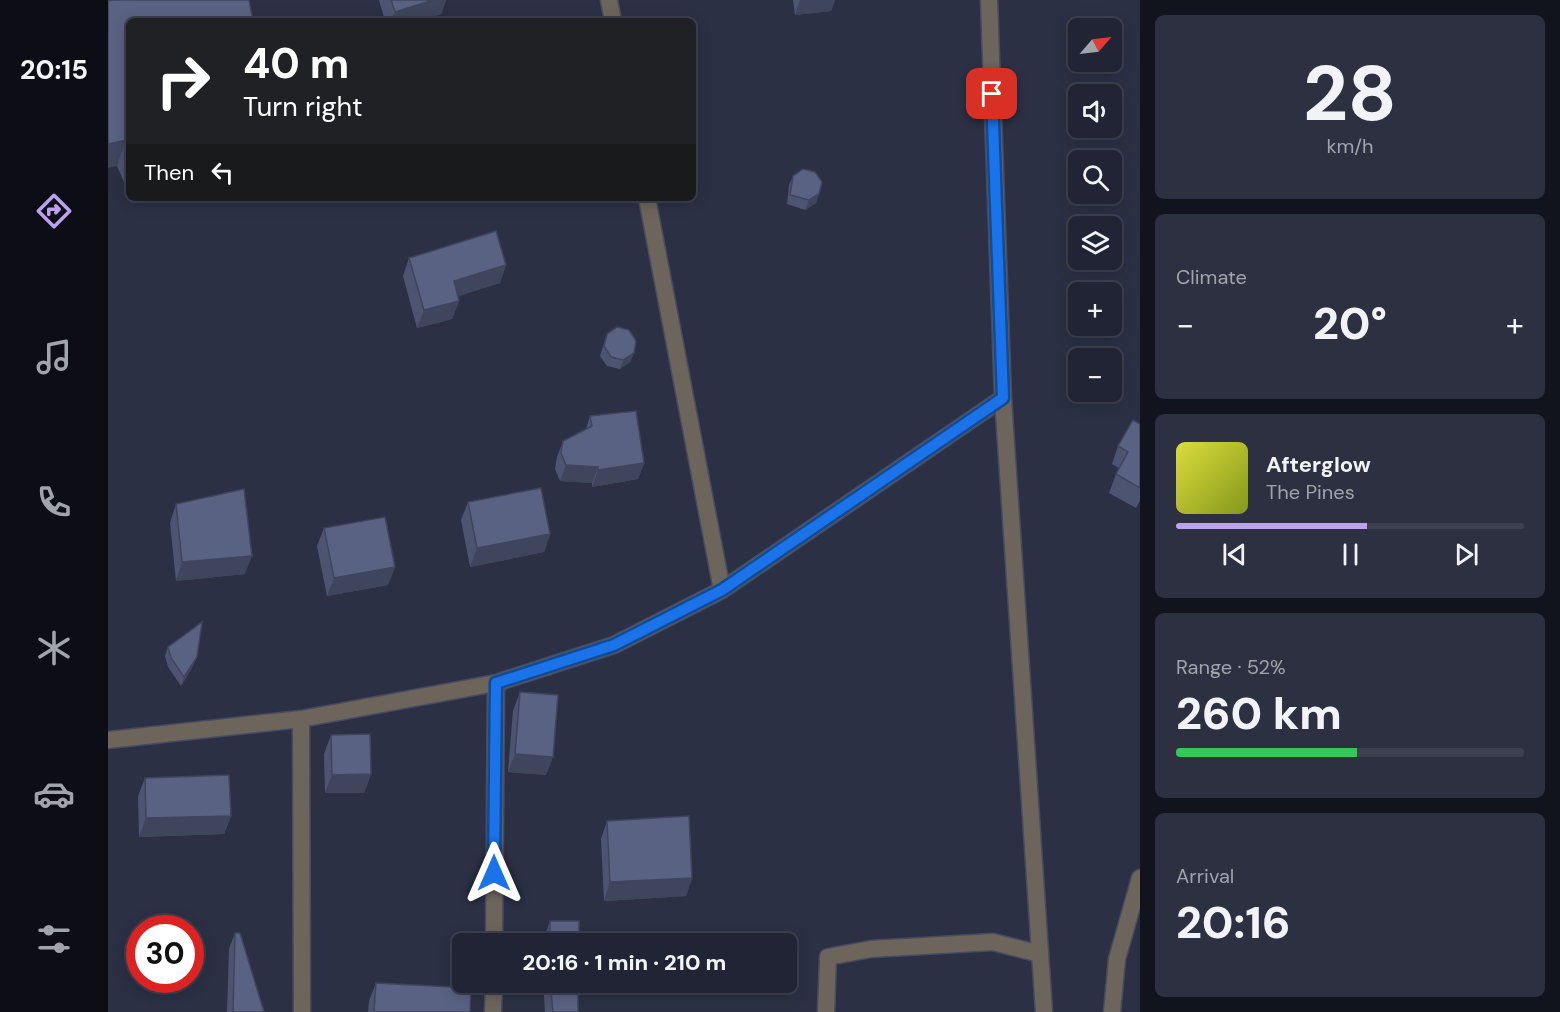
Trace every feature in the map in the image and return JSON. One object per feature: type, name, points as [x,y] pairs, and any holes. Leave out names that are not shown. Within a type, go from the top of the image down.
[{"type":"street","points":[[609,0],[612,18]]},
{"type":"street","points":[[989,0],[1003,398],[1044,1012]]},
{"type":"street","points":[[648,201],[722,590]]},
{"type":"street","points":[[108,740],[301,719],[496,683],[614,645],[722,590],[1003,398]]},
{"type":"street","points":[[494,933],[496,683]]},
{"type":"street","points":[[301,719],[302,1012]]},
{"type":"street","points":[[1112,1012],[1118,958],[1140,878]]},
{"type":"street","points":[[826,1012],[828,957],[871,949],[993,942],[1040,954]]},
{"type":"street","points":[[494,993],[494,1012]]},
{"type":"building","points":[[249,0],[252,18],[126,18],[126,140],[108,144],[108,1]]},
{"type":"building","points":[[391,0],[433,0],[395,12]]},
{"type":"building","points":[[803,169],[815,172],[822,182],[819,194],[809,200],[790,195],[793,176]]},
{"type":"building","points":[[496,231],[506,265],[454,281],[459,301],[424,310],[409,258]]},
{"type":"building","points":[[617,327],[629,330],[636,341],[634,353],[623,360],[611,357],[604,346],[607,334]]},
{"type":"building","points":[[636,411],[644,463],[598,470],[598,467],[566,465],[561,453],[563,441],[592,426],[590,416]]},
{"type":"building","points":[[1133,420],[1140,424],[1140,488],[1116,474],[1128,452],[1118,446]]},
{"type":"building","points":[[541,488],[550,534],[477,548],[468,502]]},
{"type":"building","points":[[244,489],[252,556],[182,562],[176,504]]},
{"type":"building","points":[[385,517],[395,567],[334,578],[324,528]]},
{"type":"building","points":[[202,622],[197,657],[184,677],[171,658],[168,647]]},
{"type":"building","points":[[520,692],[558,695],[553,757],[515,754]]},
{"type":"building","points":[[370,734],[371,774],[332,775],[331,735]]},
{"type":"building","points":[[229,775],[231,816],[146,818],[145,778]]},
{"type":"building","points":[[689,816],[692,878],[610,882],[607,821]]},
{"type":"building","points":[[550,921],[579,921],[579,933],[550,933]]},
{"type":"building","points":[[235,933],[240,933],[264,1012],[233,1012]]},
{"type":"building","points":[[376,983],[452,987],[452,993],[471,993],[470,1012],[374,1012]]},
{"type":"building","points":[[551,993],[578,993],[578,1012],[553,1012]]},
{"type":"route","points":[[494,873],[496,683],[614,645],[722,590],[1003,398],[992,94]]}]
